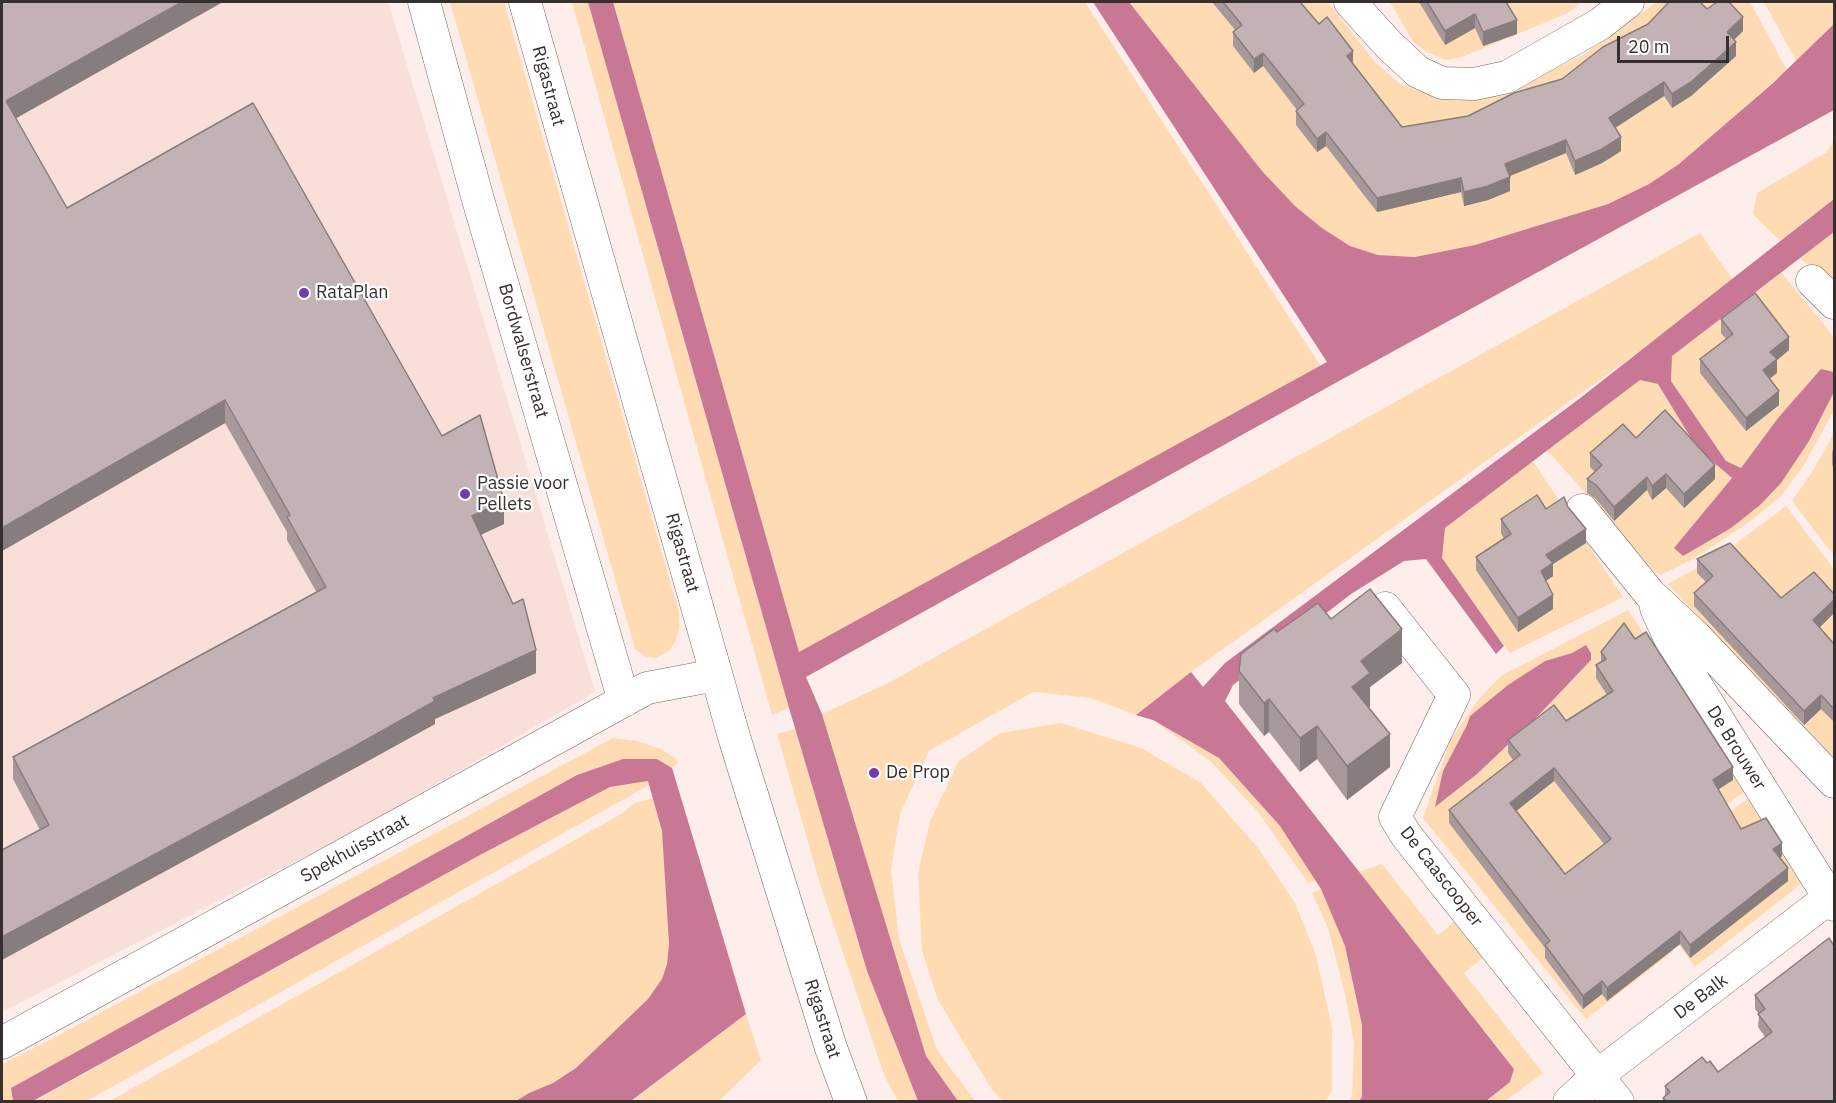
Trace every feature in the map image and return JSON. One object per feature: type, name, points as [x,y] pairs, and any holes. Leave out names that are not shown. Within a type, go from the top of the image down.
[{"type":"street","name":"Bordwalserstraat","points":[[423,2],[624,701]]},
{"type":"street","name":"Rigastraat","points":[[525,2],[735,740],[831,1048],[851,1101]]},
{"type":"street","points":[[1350,2],[1389,45],[1418,72],[1442,83],[1474,84],[1507,77],[1600,24],[1628,2]]},
{"type":"street","points":[[1376,2],[1418,72]]},
{"type":"street","points":[[1812,281],[1834,303]]},
{"type":"street","name":"De Brouwer","points":[[1582,510],[1650,594],[1695,636],[1834,782]]},
{"type":"street","name":"De Brouwer","points":[[1650,594],[1678,656],[1833,900]]},
{"type":"street","name":"De Caascooper","points":[[1384,608],[1454,695],[1395,817],[1406,835],[1618,1101]]},
{"type":"street","name":"Spekhuisstraat","points":[[2,1043],[646,688],[716,675]]},
{"type":"street","name":"De Balk","points":[[1569,1101],[1598,1075],[1833,900]]},
{"type":"shaded area","points":[[2,2],[388,2],[595,692],[362,827],[2,1012]]},
{"type":"shaded area","points":[[450,2],[504,2],[679,612],[679,629],[675,642],[669,651],[656,658],[646,657],[635,649]]},
{"type":"shaded area","points":[[572,2],[588,2],[789,708],[772,715]]},
{"type":"shaded area","points":[[588,2],[613,2],[799,652],[1327,362],[1093,2],[1129,2],[1262,171],[1295,206],[1322,228],[1350,246],[1378,255],[1415,257],[1475,245],[1608,204],[1649,184],[1679,164],[1773,83],[1834,24],[1834,110],[806,677],[822,714],[926,1056],[958,1101],[918,1101],[867,971],[789,708]]},
{"type":"shaded area","points":[[613,2],[1085,2],[1322,368],[799,652]]},
{"type":"shaded area","points":[[1129,2],[1328,2],[1375,62],[1400,84],[1440,98],[1535,79],[1583,55],[1657,2],[1750,2],[1787,70],[1679,164],[1649,184],[1608,204],[1475,245],[1415,257],[1378,255],[1350,246],[1322,228],[1295,206],[1262,171]]},
{"type":"shaded area","points":[[1390,2],[1582,2],[1568,13],[1462,57],[1445,60],[1414,43]]},
{"type":"shaded area","points":[[1764,2],[1834,2],[1834,24],[1796,61]]},
{"type":"shaded area","points":[[1834,140],[1834,199],[1780,241],[1753,214],[1757,193],[1827,152]]},
{"type":"shaded area","points":[[1834,199],[1834,232],[1672,356],[1671,381],[1726,461],[1741,468],[1778,418],[1821,369],[1834,372],[1834,392],[1809,441],[1781,483],[1760,505],[1731,528],[1683,556],[1674,548],[1732,478],[1697,448],[1658,384],[1640,380],[1445,528],[1442,558],[1504,646],[1496,654],[1426,559],[1404,561],[1351,594],[1233,685],[1225,701],[1514,1069],[1510,1082],[1486,1101],[1359,1101],[1362,1097],[1362,1025],[1345,946],[1321,889],[1280,826],[1219,758],[1153,720],[1136,715],[1191,672],[1203,687],[1225,663],[1579,399]]},
{"type":"shaded area","points":[[1834,232],[1834,286],[1800,258]]},
{"type":"shaded area","points":[[1700,233],[1735,283],[1191,672],[1136,715],[1091,698],[1033,692],[929,751],[900,814],[891,870],[899,939],[937,1050],[975,1101],[958,1101],[926,1056],[822,714],[890,682]]},
{"type":"shaded area","points":[[1781,272],[1834,337],[1834,372],[1821,370],[1778,418],[1741,468],[1726,461],[1671,381],[1672,356]]},
{"type":"shaded area","points":[[1640,380],[1658,384],[1697,448],[1732,478],[1675,548],[1683,556],[1809,441],[1834,392],[1834,410],[1804,465],[1781,496],[1748,523],[1695,558],[1661,575],[1655,572],[1547,450]]},
{"type":"shaded area","points":[[1834,433],[1834,556],[1792,501],[1814,469]]},
{"type":"shaded area","points":[[1533,461],[1623,597],[1510,653],[1441,558],[1445,528]]},
{"type":"shaded area","points":[[1786,506],[1834,569],[1834,764],[1668,584],[1723,553]]},
{"type":"shaded area","points":[[1628,610],[1747,790],[1716,812],[1719,818],[1751,797],[1805,881],[1695,967],[1628,877],[1623,846],[1605,861],[1674,951],[1586,1019],[1423,818],[1450,741],[1478,700],[1501,676]],"holes":[[[1586,645],[1591,653],[1591,660],[1534,720],[1477,774],[1436,806],[1443,771],[1470,716],[1508,685],[1545,661],[1572,653]]]},
{"type":"shaded area","points":[[1586,645],[1591,653],[1591,660],[1534,720],[1477,774],[1435,807],[1443,771],[1470,716],[1508,685],[1545,661],[1572,653]]},
{"type":"shaded area","points":[[1153,720],[1219,758],[1280,826],[1316,881],[1308,883],[1258,812],[1210,761]]},
{"type":"shaded area","points":[[1061,723],[1141,748],[1200,782],[1258,848],[1295,903],[1316,955],[1332,1028],[1332,1090],[1326,1101],[1004,1102],[992,1090],[938,1000],[922,951],[918,873],[930,821],[959,761],[1000,733]]},
{"type":"shaded area","points":[[795,729],[867,971],[918,1101],[898,1101],[884,1075],[820,884],[777,734]]},
{"type":"shaded area","points":[[613,738],[637,741],[661,749],[676,759],[678,763],[672,768],[657,759],[623,759],[577,775],[11,1088],[13,1101],[2,1102],[2,1064]]},
{"type":"shaded area","points":[[623,759],[657,759],[672,768],[746,1014],[631,1101],[516,1101],[553,1083],[576,1068],[648,999],[662,979],[667,964],[669,944],[662,831],[648,781],[610,787],[480,855],[33,1101],[13,1101],[11,1088],[577,775]]},
{"type":"shaded area","points":[[648,781],[649,785],[87,1101],[33,1102],[480,855],[610,787]]},
{"type":"shaded area","points":[[653,798],[662,831],[669,944],[667,964],[662,979],[648,999],[576,1068],[553,1083],[529,1093],[516,1102],[108,1102],[623,813],[634,803]]},
{"type":"shaded area","points":[[1382,864],[1438,935],[1458,919],[1485,956],[1464,973],[1543,1073],[1505,1101],[1486,1101],[1510,1082],[1514,1068],[1359,872]]},
{"type":"shaded area","points":[[1321,889],[1345,946],[1362,1025],[1362,1097],[1359,1101],[1349,1101],[1352,1096],[1354,1043],[1345,994],[1328,928],[1312,893]]},
{"type":"shaded area","points":[[746,1014],[761,1060],[719,1101],[631,1102]]},
{"type":"building","points":[[2,2],[182,2],[6,101],[67,208],[253,103],[442,436],[480,415],[504,501],[472,516],[513,604],[523,599],[536,650],[433,698],[435,701],[357,745],[2,937],[2,850],[49,825],[13,757],[326,587],[287,517],[290,515],[225,400],[2,528]]},
{"type":"building","points":[[1223,2],[1300,2],[1319,24],[1327,17],[1353,51],[1347,56],[1402,127],[1468,116],[1514,93],[1562,79],[1603,47],[1648,24],[1669,2],[1700,2],[1707,9],[1717,2],[1729,2],[1743,17],[1727,32],[1736,42],[1691,82],[1672,94],[1664,82],[1609,118],[1621,137],[1602,149],[1575,161],[1566,140],[1505,164],[1510,177],[1488,186],[1464,192],[1461,178],[1377,198],[1326,132],[1317,139],[1296,111],[1304,104],[1263,53],[1254,59],[1233,32],[1242,25]]},
{"type":"building","points":[[1427,2],[1506,2],[1517,20],[1483,32],[1475,14],[1445,31]]},
{"type":"building","points":[[1755,293],[1789,337],[1770,352],[1777,359],[1763,370],[1779,391],[1746,418],[1700,359],[1733,334],[1721,319]]},
{"type":"building","points":[[1665,410],[1715,465],[1684,494],[1666,474],[1652,486],[1647,477],[1614,507],[1596,485],[1587,479],[1602,465],[1590,453],[1623,424],[1636,438]]},
{"type":"building","points":[[1537,495],[1546,509],[1564,497],[1568,507],[1586,529],[1546,555],[1553,563],[1541,571],[1553,595],[1518,618],[1476,557],[1511,534],[1501,519]]},
{"type":"building","points":[[1730,543],[1781,598],[1814,572],[1834,594],[1834,600],[1813,620],[1834,644],[1834,709],[1821,695],[1804,711],[1694,593],[1713,576],[1697,559]]},
{"type":"building","points":[[1370,589],[1402,629],[1361,661],[1370,673],[1352,687],[1390,734],[1347,766],[1317,726],[1300,738],[1269,699],[1264,703],[1239,671],[1241,654],[1274,629],[1277,632],[1318,603],[1331,619]]},
{"type":"building","points":[[1624,623],[1635,639],[1646,632],[1733,767],[1713,780],[1741,829],[1766,818],[1782,843],[1773,849],[1788,868],[1690,945],[1680,931],[1607,988],[1602,981],[1583,996],[1545,945],[1550,941],[1449,810],[1520,755],[1508,740],[1554,705],[1566,721],[1613,691],[1596,665],[1606,659],[1601,652]],"holes":[[[1554,768],[1611,839],[1565,874],[1510,803]]]},
{"type":"building","points":[[1829,938],[1834,946],[1834,1101],[1666,1101],[1663,1098],[1670,1092],[1665,1086],[1702,1057],[1707,1063],[1710,1061],[1718,1072],[1772,1032],[1758,1014],[1765,1009],[1755,995]]},
{"type":"place","name":"RataPlan","points":[[304,293]]},
{"type":"place","name":"Passie voor Pellets","points":[[465,494]]},
{"type":"place","name":"De Prop","points":[[874,773]]}]
